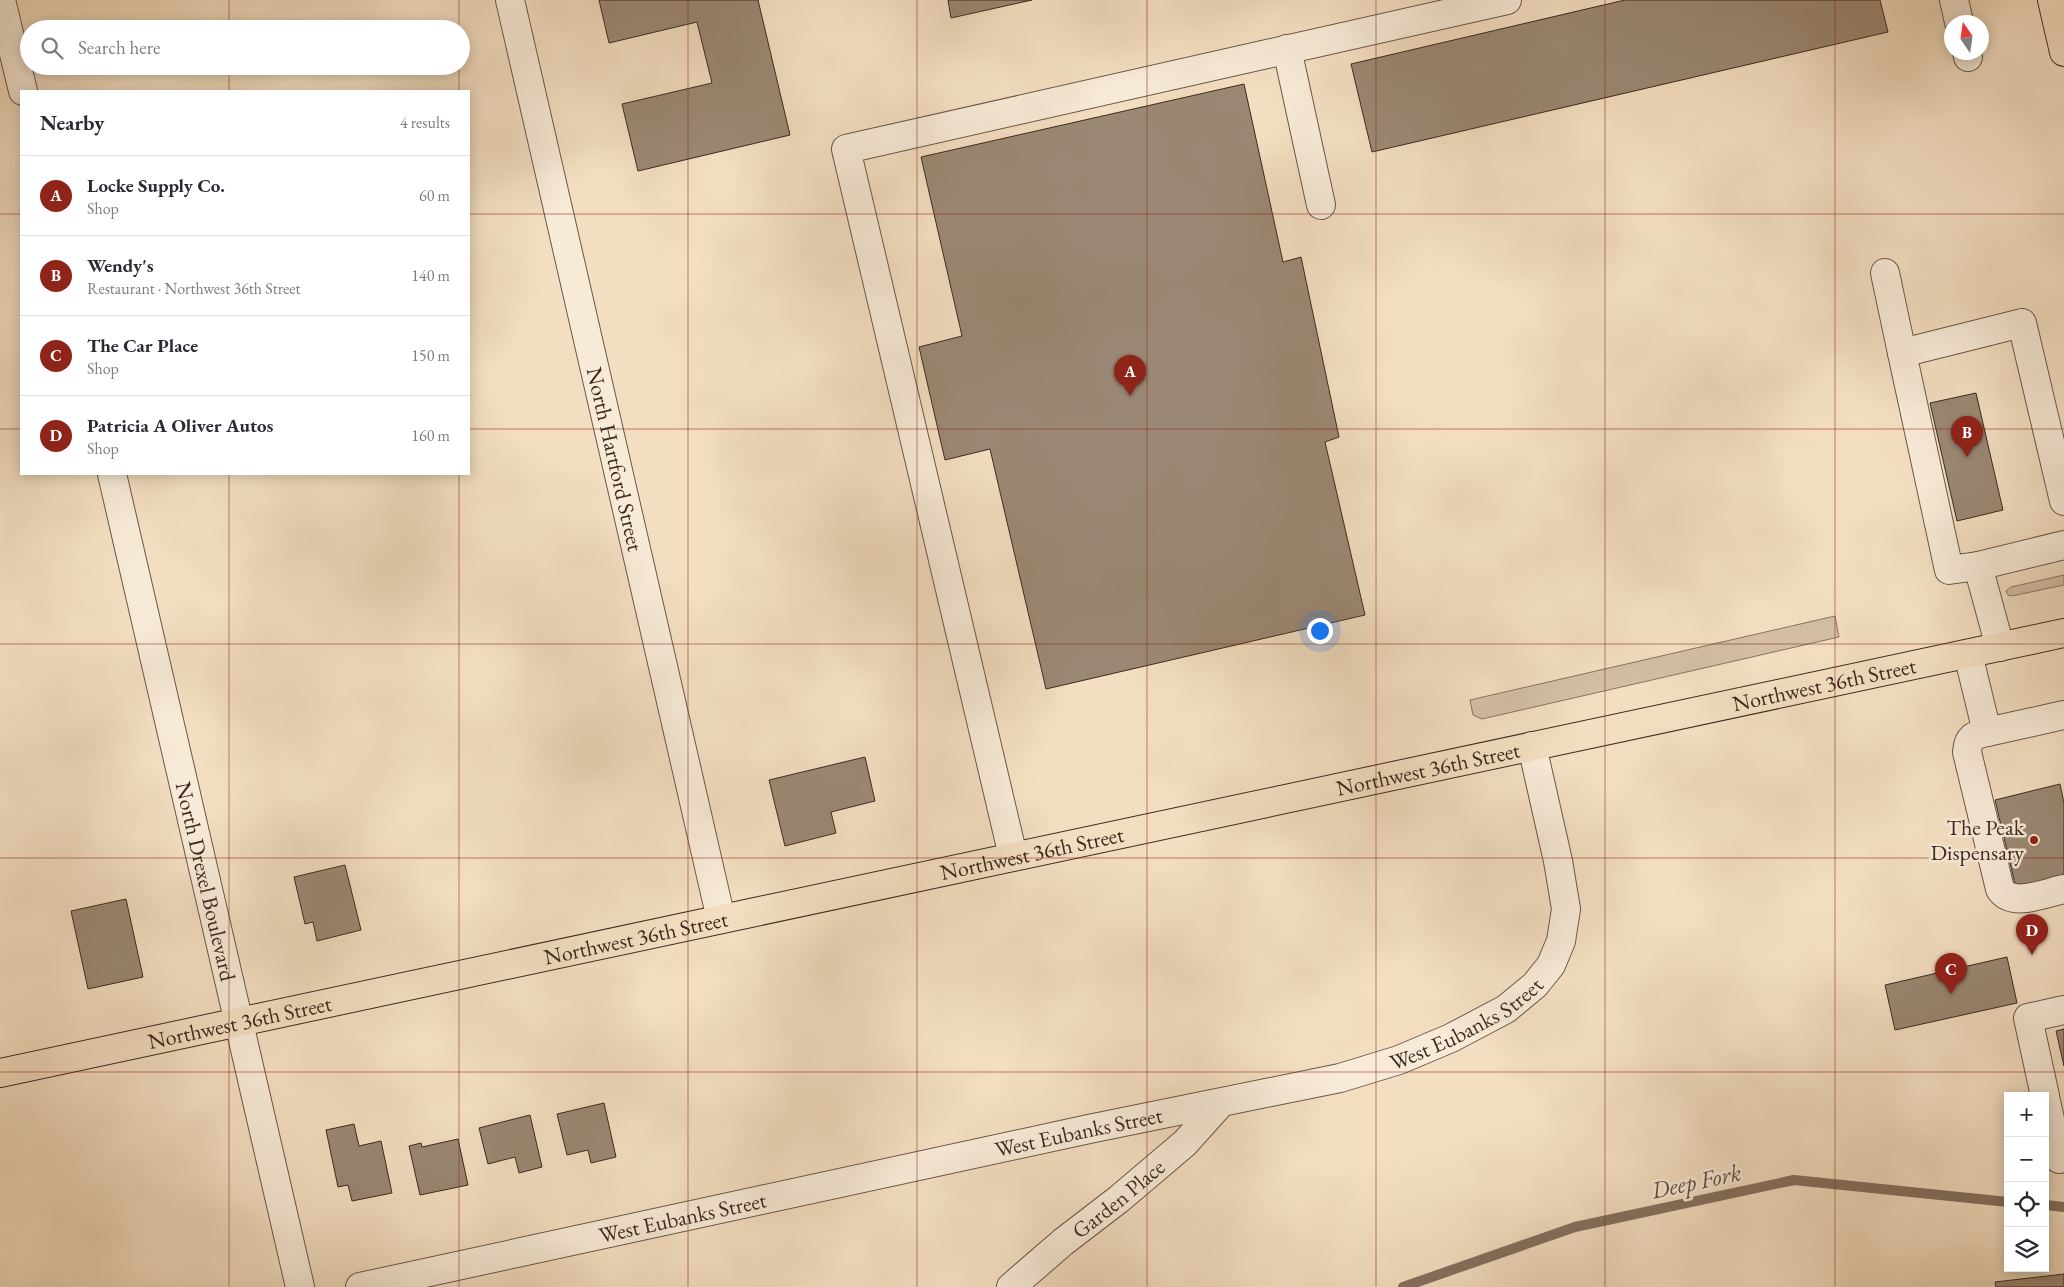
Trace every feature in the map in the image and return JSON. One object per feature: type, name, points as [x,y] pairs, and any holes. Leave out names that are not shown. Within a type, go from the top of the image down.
[{"type":"main road","points":[[2052,0],[2063,46]]},
{"type":"main road","name":"Northwest 36th Street","points":[[0,1073],[1013,856],[2064,634]]},
{"type":"street","points":[[1,0],[23,90]]},
{"type":"street","name":"North Hartford Street","points":[[510,0],[721,919]]},
{"type":"street","points":[[1013,856],[846,149],[1507,0]]},
{"type":"street","points":[[1954,0],[1957,15]]},
{"type":"street","points":[[1286,49],[1321,205]]},
{"type":"street","points":[[1885,272],[1949,570],[1978,566],[2064,545]]},
{"type":"street","points":[[1902,353],[2022,323],[2064,501]]},
{"type":"street","name":"North Drexel Boulevard","points":[[112,475],[300,1287]]},
{"type":"street","points":[[1978,566],[2000,647]]},
{"type":"street","points":[[1968,654],[1987,732]]},
{"type":"street","points":[[2064,715],[1971,737],[1968,740],[1967,752],[2003,895],[2016,900],[2064,888]]},
{"type":"street","name":"West Eubanks Street","points":[[360,1287],[1070,1134],[1340,1078],[1399,1060],[1450,1038],[1506,1010],[1535,985],[1551,965],[1561,941],[1566,909],[1558,861],[1532,746]]},
{"type":"street","points":[[2044,1092],[2028,1018],[2064,1010]]},
{"type":"street","name":"Garden Place","points":[[1010,1287],[1185,1144],[1220,1104]]},
{"type":"street","points":[[2049,1114],[2059,1159]]},
{"type":"shaded area","points":[[2064,575],[2064,585],[2012,596],[2008,595],[2006,591],[2011,587]]},
{"type":"shaded area","points":[[1835,616],[1839,637],[1482,719],[1473,715],[1470,700]]},
{"type":"building","points":[[599,0],[758,0],[790,135],[638,171],[622,104],[712,83],[697,22],[609,43]]},
{"type":"building","points":[[948,0],[1032,0],[951,18]]},
{"type":"building","points":[[1625,0],[1880,0],[1888,32],[1372,152],[1351,64]]},
{"type":"building","points":[[1244,84],[1283,262],[1301,257],[1339,437],[1325,442],[1365,615],[1046,689],[990,449],[945,460],[919,347],[962,336],[921,157]]},
{"type":"building","points":[[1976,393],[2003,510],[1957,521],[1930,403]]},
{"type":"building","points":[[865,757],[875,801],[831,812],[836,833],[785,846],[769,780]]},
{"type":"building","name":"The Peak Dispensary","points":[[2060,784],[2064,803],[2064,877],[2016,888],[1995,800]]},
{"type":"building","points":[[345,865],[361,930],[317,941],[313,922],[305,924],[294,877]]},
{"type":"building","points":[[126,899],[143,977],[88,989],[71,911]]},
{"type":"building","points":[[2007,957],[2017,1003],[1895,1030],[1885,985]]},
{"type":"building","points":[[2064,1029],[2064,1066],[2056,1031]]},
{"type":"building","points":[[604,1103],[616,1157],[591,1163],[588,1150],[567,1155],[557,1114]]},
{"type":"building","points":[[530,1115],[542,1167],[519,1173],[515,1157],[488,1164],[479,1128]]},
{"type":"building","points":[[354,1124],[359,1146],[381,1141],[392,1193],[352,1201],[348,1185],[338,1187],[326,1130]]},
{"type":"building","points":[[458,1139],[468,1185],[420,1195],[409,1146],[421,1143],[422,1147]]},
{"type":"building","points":[[2064,1274],[2064,1287],[1996,1287],[1995,1282]]},
{"type":"waterway","name":"Deep Fork","points":[[1403,1287],[1575,1227],[1794,1180],[2004,1202]]},
{"type":"waterway","name":"Deep Fork","points":[[2049,1205],[2064,1207]]},
{"type":"place","name":"Locke Supply Co.","points":[[1130,396]]},
{"type":"place","name":"Wendy's","points":[[1967,457]]},
{"type":"place","name":"The Peak Dispensary","points":[[2034,840]]},
{"type":"place","name":"Patricia A Oliver Autos","points":[[2032,955]]},
{"type":"place","name":"The Car Place","points":[[1951,994]]}]
